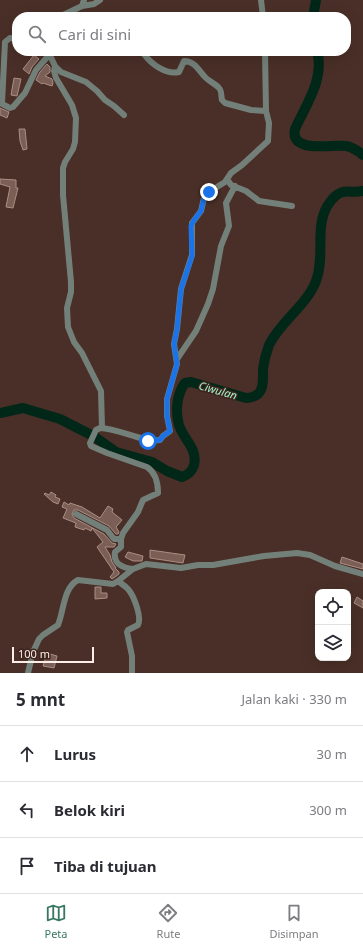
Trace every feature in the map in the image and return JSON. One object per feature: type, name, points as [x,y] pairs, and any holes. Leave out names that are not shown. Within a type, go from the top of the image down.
[{"type":"street","points":[[68,12],[83,3],[94,4],[100,0]]},
{"type":"street","points":[[261,0],[262,12]]},
{"type":"street","points":[[12,38],[2,42],[1,103],[10,108],[13,107],[26,92],[36,70],[46,56]]},
{"type":"street","points":[[50,56],[55,66],[61,72],[85,81],[124,115]]},
{"type":"street","points":[[145,56],[147,59],[168,72],[179,72],[184,61],[190,62],[202,72],[206,78],[219,87],[221,90],[222,100],[225,103],[251,110],[266,111]]},
{"type":"street","points":[[133,569],[121,567],[115,558],[115,551],[121,548],[121,539],[124,530],[138,512],[143,500],[158,494],[156,479],[151,470],[107,454],[91,446],[91,442],[96,430],[102,428],[130,434],[148,441],[160,440],[171,429],[167,416],[167,399],[177,367],[174,344],[181,289],[192,256],[192,223],[201,211],[206,195],[225,182],[231,173],[268,141],[269,123],[266,111],[265,56]]},
{"type":"street","points":[[55,66],[54,71],[56,78],[72,105],[76,118],[75,142],[63,168],[63,195],[71,282],[71,292],[67,308],[68,326],[74,342],[82,353],[101,390],[102,428]]},
{"type":"street","points":[[227,179],[231,185],[246,191],[257,200],[292,206]]},
{"type":"street","points":[[177,359],[196,331],[208,304],[213,289],[221,246],[230,226],[226,203],[235,186]]},
{"type":"street","points":[[76,514],[107,530],[114,539],[121,539]]},
{"type":"street","points":[[28,673],[36,645],[43,635],[58,625],[65,597],[74,582],[82,580],[110,584],[118,581],[133,569],[146,564],[181,568],[264,556],[303,553],[363,574]]},
{"type":"street","points":[[118,581],[130,592],[139,616],[138,625],[127,632],[132,657],[132,673]]},
{"type":"building","points":[[33,56],[39,59],[32,67],[29,74],[23,69]]},
{"type":"building","points":[[47,64],[50,67],[50,72],[45,76],[52,79],[52,86],[42,84],[36,80],[40,72]]},
{"type":"building","points":[[14,78],[21,79],[17,96],[11,95]]},
{"type":"building","points":[[0,108],[9,112],[7,118],[0,115]]},
{"type":"building","points":[[19,129],[25,129],[27,149],[23,150],[20,141]]},
{"type":"building","points":[[0,179],[16,180],[16,188],[18,188],[13,208],[6,207],[10,187],[0,184]]},
{"type":"building","points":[[51,492],[56,495],[55,497],[60,499],[58,504],[53,502],[44,494],[49,495]]},
{"type":"building","points":[[64,502],[69,505],[70,503],[82,507],[100,518],[108,506],[113,509],[112,512],[122,520],[116,527],[119,532],[116,534],[109,526],[78,510],[74,510],[72,514],[74,518],[104,534],[112,543],[116,544],[114,547],[105,547],[115,568],[119,572],[119,574],[112,579],[110,577],[114,572],[97,547],[103,542],[92,528],[91,531],[85,528],[84,530],[75,527],[76,523],[63,518],[67,509],[62,507]]},
{"type":"building","points":[[150,550],[185,555],[183,563],[150,558]]},
{"type":"building","points":[[128,552],[143,556],[142,561],[133,561],[125,557]]},
{"type":"building","points":[[342,557],[363,564],[363,569],[340,563]]},
{"type":"building","points":[[95,587],[101,587],[101,593],[107,593],[107,598],[95,599]]},
{"type":"building","points":[[357,597],[363,601],[363,608],[354,603]]},
{"type":"building","points":[[47,653],[57,656],[54,668],[43,666]]},
{"type":"waterway","name":"Ciwulan","points":[[314,12],[316,0]]},
{"type":"waterway","name":"Ciwulan","points":[[318,56],[319,61],[316,81],[309,101],[295,129],[295,137],[299,142],[305,145],[346,146],[353,148],[363,155]]},
{"type":"waterway","name":"Ciwulan","points":[[0,413],[23,408],[60,419],[95,437],[116,452],[152,462],[167,471],[182,477],[190,473],[194,465],[194,454],[181,430],[178,420],[177,408],[182,387],[185,383],[191,382],[246,398],[257,395],[260,392],[263,384],[264,363],[269,345],[280,328],[307,298],[316,281],[320,261],[322,220],[325,211],[330,202],[338,194],[342,192],[363,191]]},
{"type":"route","points":[[148,441],[160,440],[170,431],[171,428],[167,416],[167,399],[177,364],[174,344],[181,289],[192,256],[191,226],[201,211],[204,198],[209,192]]}]
